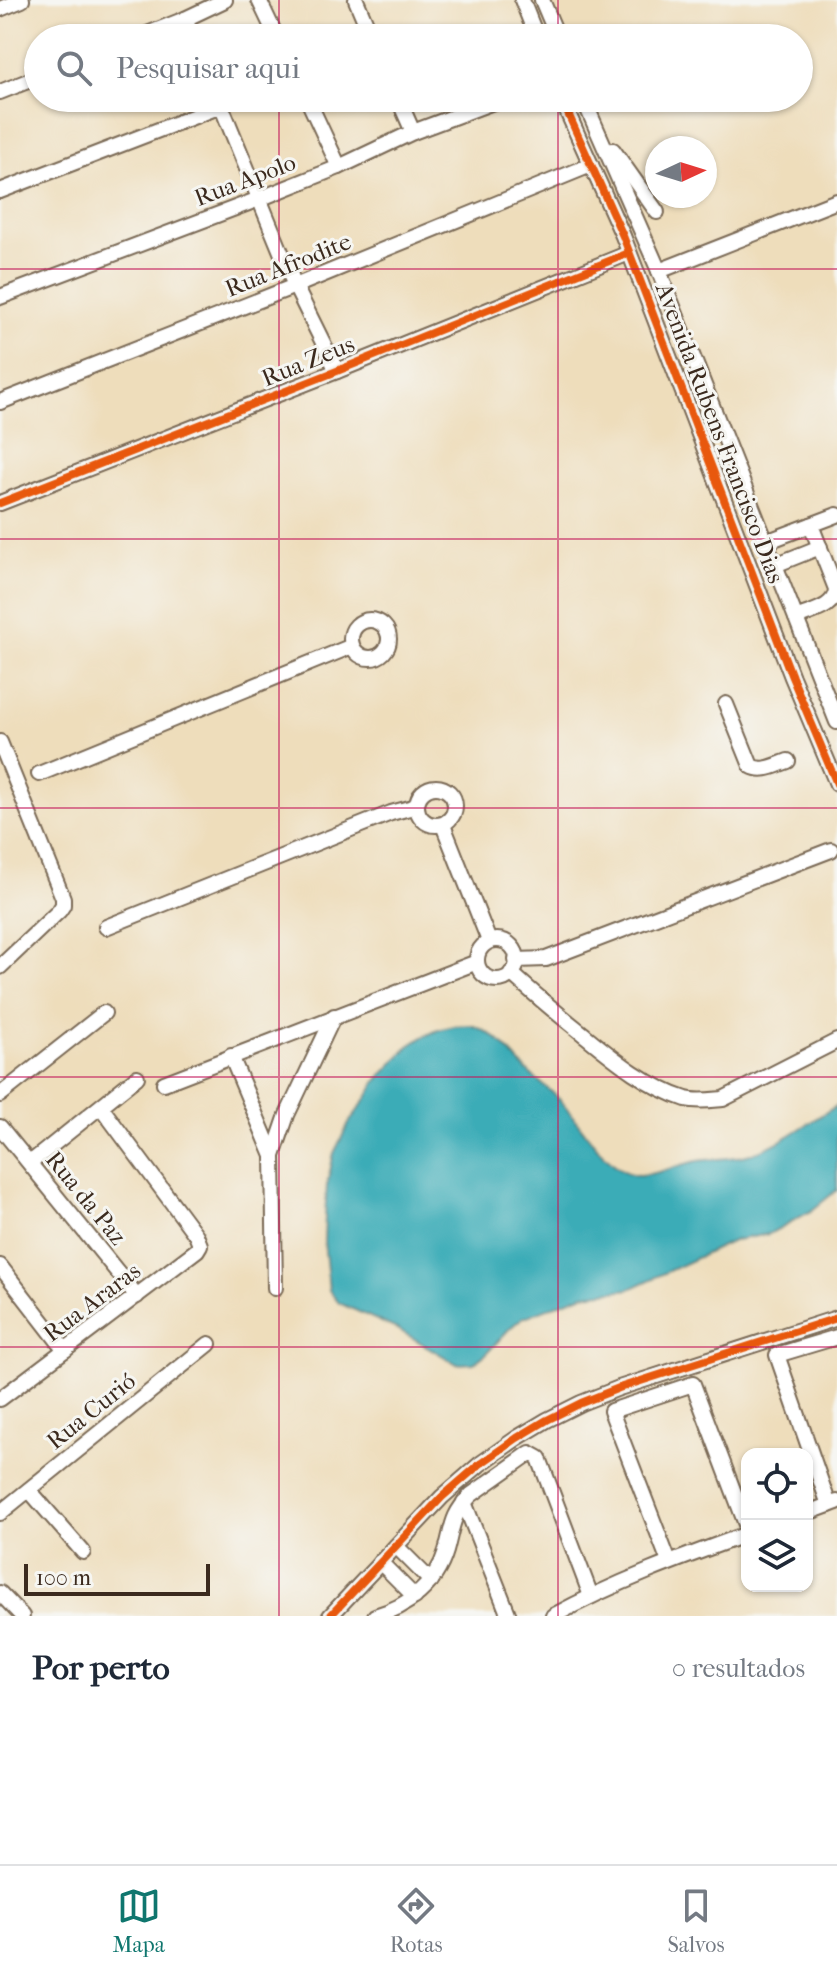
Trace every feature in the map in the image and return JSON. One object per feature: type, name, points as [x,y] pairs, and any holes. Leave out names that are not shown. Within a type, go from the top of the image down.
[{"type":"street","points":[[0,9],[22,0]]},
{"type":"street","points":[[172,24],[225,0]]},
{"type":"street","points":[[259,0],[270,24]]},
{"type":"street","points":[[356,0],[366,24]]},
{"type":"street","points":[[522,0],[531,24]]},
{"type":"street","points":[[542,0],[552,24]]},
{"type":"street","points":[[185,19],[187,24]]},
{"type":"street","points":[[0,92],[24,83]]},
{"type":"street","points":[[0,191],[194,112]]},
{"type":"street","points":[[223,112],[295,286],[337,371]]},
{"type":"street","points":[[313,112],[339,167]]},
{"type":"street","points":[[404,112],[413,132]]},
{"type":"street","name":"Rua Apolo","points":[[0,297],[259,199],[467,112]]},
{"type":"street","name":"Avenida Rubens Francisco Dias","points":[[567,112],[629,253],[792,677],[837,784]]},
{"type":"street","name":"Avenida Rubens Francisco Dias","points":[[589,112],[659,271],[837,722]]},
{"type":"street","points":[[594,123],[662,209],[639,223]]},
{"type":"street","name":"Rua Afrodite","points":[[0,402],[591,165]]},
{"type":"street","points":[[659,271],[837,201]]},
{"type":"street","name":"Rua Zeus","points":[[0,503],[629,253]]},
{"type":"street","points":[[766,542],[837,515]]},
{"type":"street","points":[[796,618],[831,603],[836,596],[811,525]]},
{"type":"street","points":[[775,565],[820,547]]},
{"type":"street","points":[[39,774],[352,646]]},
{"type":"street","points":[[726,704],[751,766],[765,769],[788,761]]},
{"type":"street","points":[[0,742],[63,898],[59,911],[0,967]]},
{"type":"street","points":[[442,787],[452,795],[456,807],[452,818],[443,825],[430,825],[420,818],[417,806],[420,795],[430,788],[442,787]]},
{"type":"street","points":[[106,927],[376,819],[417,806]]},
{"type":"street","points":[[443,825],[489,941]]},
{"type":"street","points":[[514,966],[546,959],[831,850]]},
{"type":"street","points":[[489,941],[504,942],[515,952],[514,966],[506,977],[494,979],[483,974],[477,962],[480,950],[489,941]]},
{"type":"street","points":[[164,1083],[477,962]]},
{"type":"street","points":[[514,966],[531,991],[616,1061],[643,1079],[688,1100],[723,1099],[837,1041]]},
{"type":"street","points":[[0,1095],[104,1013]]},
{"type":"street","points":[[275,1288],[273,1156],[287,1115],[334,1016]]},
{"type":"street","points":[[231,1056],[273,1156]]},
{"type":"street","points":[[30,1163],[137,1077]]},
{"type":"street","name":"Rua Araras","points":[[0,1399],[200,1245],[196,1235],[101,1107]]},
{"type":"street","name":"Rua da Paz","points":[[0,1127],[137,1296]]},
{"type":"street","points":[[0,1266],[65,1350]]},
{"type":"street","points":[[330,1616],[442,1497],[480,1464],[547,1420],[619,1388],[837,1318]]},
{"type":"street","points":[[813,1511],[833,1504],[777,1355],[837,1337]]},
{"type":"street","name":"Rua Curió","points":[[0,1513],[209,1344]]},
{"type":"street","points":[[669,1562],[611,1411],[693,1384],[744,1520]]},
{"type":"street","points":[[375,1616],[396,1609],[415,1597],[431,1581],[442,1562],[453,1520],[464,1502],[530,1453],[539,1458],[591,1596]]},
{"type":"street","points":[[29,1490],[83,1552]]},
{"type":"street","points":[[464,1502],[509,1616]]},
{"type":"street","points":[[553,1616],[669,1562],[741,1536]]},
{"type":"street","points":[[448,1541],[478,1539]]},
{"type":"street","points":[[396,1546],[431,1581]]},
{"type":"street","points":[[380,1562],[415,1597]]},
{"type":"street","points":[[0,1593],[22,1616]]},
{"type":"water","points":[[471,1025],[499,1041],[562,1102],[610,1161],[635,1175],[759,1151],[837,1106],[837,1190],[811,1211],[769,1234],[735,1240],[630,1289],[584,1294],[522,1318],[474,1363],[457,1364],[399,1330],[339,1303],[329,1290],[324,1241],[327,1185],[334,1153],[376,1082],[409,1046],[423,1037],[454,1026]]},
{"type":"cycle path","points":[[567,112],[623,236],[792,677],[837,784]]},
{"type":"cycle path","points":[[0,503],[629,253]]},
{"type":"cycle path","points":[[330,1616],[442,1497],[480,1464],[547,1420],[619,1388],[837,1318]]}]
